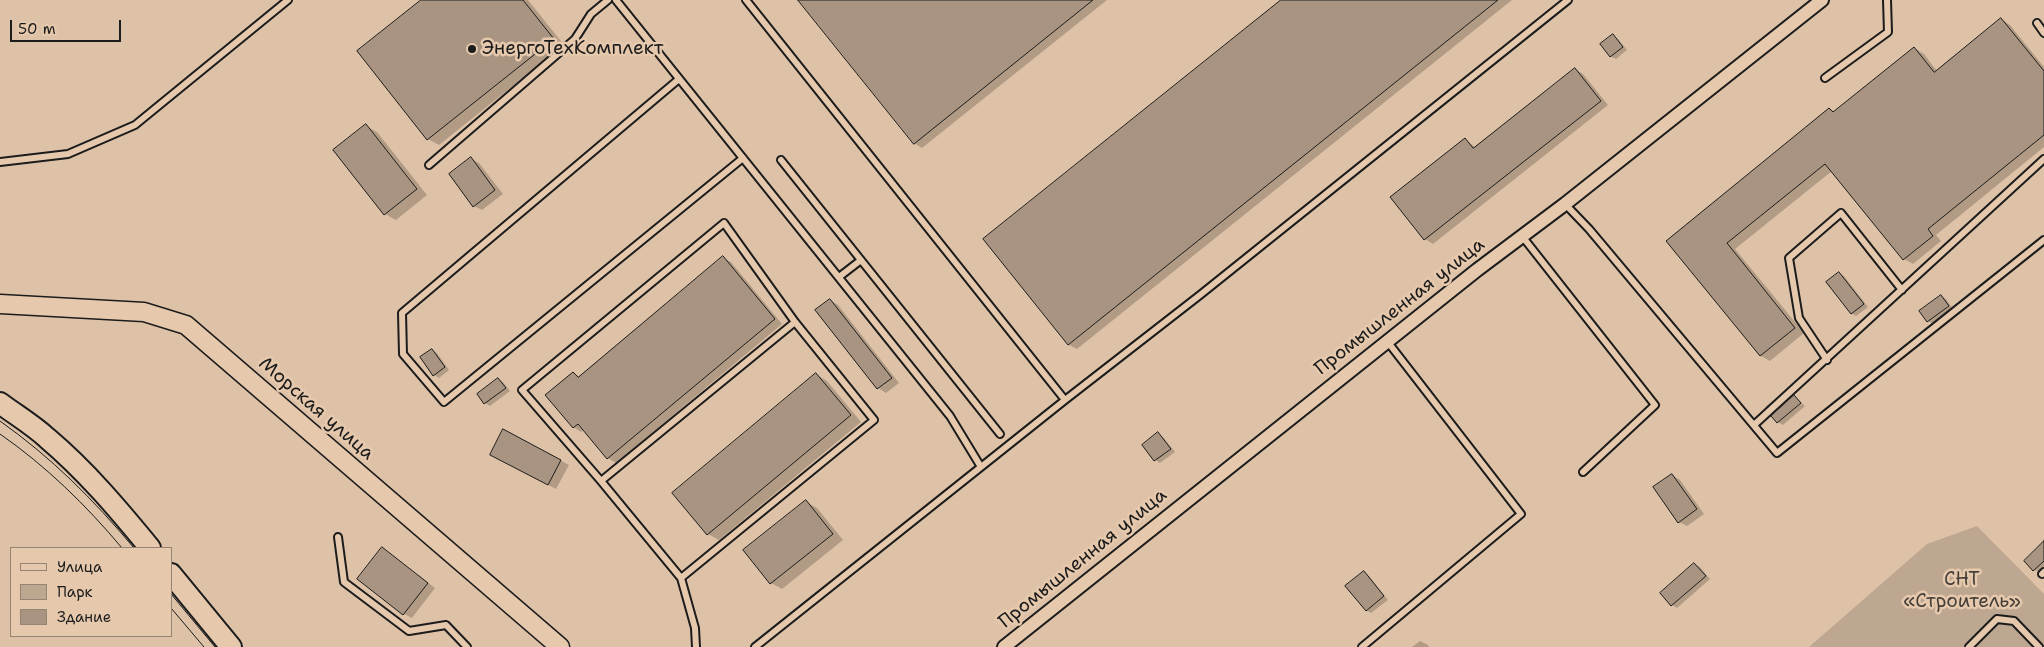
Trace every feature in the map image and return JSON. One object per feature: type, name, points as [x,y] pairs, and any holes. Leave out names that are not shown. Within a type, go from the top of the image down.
[{"type":"main road","points":[[0,404],[46,436],[80,468],[149,547]]},
{"type":"main road","points":[[172,575],[231,647]]},
{"type":"street","name":"Промышленная улица","points":[[1004,647],[1387,341],[1565,204],[1822,0]]},
{"type":"street","name":"Морская улица","points":[[2,304],[144,312],[186,326],[560,647]]},
{"type":"lane","points":[[0,162],[68,154],[135,125],[288,0]]},
{"type":"lane","points":[[430,165],[575,39],[591,14],[608,0]]},
{"type":"lane","points":[[616,0],[950,416],[981,467]]},
{"type":"lane","points":[[746,0],[1065,400]]},
{"type":"lane","points":[[755,647],[1200,295],[1568,0]]},
{"type":"lane","points":[[1825,78],[1888,32],[1887,0]]},
{"type":"lane","points":[[2037,23],[2044,33]]},
{"type":"lane","points":[[679,79],[402,313],[403,354],[444,402],[743,158]]},
{"type":"lane","points":[[781,160],[1000,434]]},
{"type":"lane","points":[[1754,425],[2044,160]]},
{"type":"lane","points":[[1565,204],[1589,229],[1777,453],[2044,240]]},
{"type":"lane","points":[[1827,360],[1799,318],[1788,258],[1841,213],[1902,290]]},
{"type":"lane","points":[[681,578],[874,420],[795,322],[724,223],[522,390],[601,481],[681,578],[695,628],[696,647]]},
{"type":"lane","points":[[1522,236],[1656,405],[1583,472]]},
{"type":"lane","points":[[839,278],[861,260]]},
{"type":"lane","points":[[601,481],[795,322]]},
{"type":"lane","points":[[1362,647],[1522,514],[1387,341]]},
{"type":"lane","points":[[338,536],[344,582],[409,631],[446,625],[467,647]]},
{"type":"lane","points":[[1969,647],[1997,619],[2014,621],[2039,647]]},
{"type":"green space","name":"СНТ «Строитель»","points":[[1977,526],[2044,594],[2044,647],[1809,647],[1927,544]]},
{"type":"building","points":[[421,0],[523,0],[554,39],[427,140],[357,51]]},
{"type":"building","points":[[798,0],[1093,0],[914,144]]},
{"type":"building","points":[[1281,0],[1498,0],[1068,345],[983,239]]},
{"type":"building","points":[[2001,18],[2044,71],[2044,135],[1928,229],[1933,236],[1903,260],[1825,164],[1727,243],[1795,328],[1760,356],[1666,241],[1829,108],[1833,112],[1914,47],[1934,72]]},
{"type":"building","points":[[1613,34],[1623,47],[1610,57],[1600,44]]},
{"type":"building","points":[[1575,68],[1601,101],[1424,240],[1390,197],[1465,138],[1473,148]]},
{"type":"building","points":[[366,124],[417,189],[384,215],[333,150]]},
{"type":"building","points":[[471,157],[495,190],[473,207],[449,174]]},
{"type":"building","points":[[723,256],[775,319],[607,459],[578,424],[573,428],[545,395],[573,372],[578,377]]},
{"type":"building","points":[[1839,272],[1864,304],[1851,314],[1826,282]]},
{"type":"building","points":[[1941,295],[1949,306],[1927,322],[1919,311]]},
{"type":"building","points":[[830,299],[892,378],[877,389],[815,310]]},
{"type":"building","points":[[432,349],[445,367],[433,376],[420,357]]},
{"type":"building","points":[[816,373],[851,415],[707,535],[672,493]]},
{"type":"building","points":[[498,378],[506,388],[484,404],[477,394]]},
{"type":"building","points":[[1794,395],[1801,403],[1777,423],[1771,416]]},
{"type":"building","points":[[503,429],[561,460],[548,485],[490,455]]},
{"type":"building","points":[[1158,432],[1171,449],[1154,461],[1142,445]]},
{"type":"building","points":[[1672,474],[1697,509],[1678,523],[1653,487]]},
{"type":"building","points":[[806,500],[833,534],[770,584],[743,550]]},
{"type":"building","points":[[2044,541],[2044,561],[2033,571],[2024,561]]},
{"type":"building","points":[[382,547],[428,583],[403,615],[357,579]]},
{"type":"building","points":[[1694,563],[1706,576],[1671,606],[1660,593]]},
{"type":"building","points":[[1364,571],[1384,596],[1366,611],[1345,586]]},
{"type":"tram line","points":[[0,421],[71,480],[133,547]]},
{"type":"tram line","points":[[0,434],[65,487],[121,547]]},
{"type":"tram line","points":[[172,595],[215,647]]},
{"type":"tram line","points":[[172,609],[204,647]]},
{"type":"place","name":"ЭнергоТехКомплект","points":[[472,49]]}]
